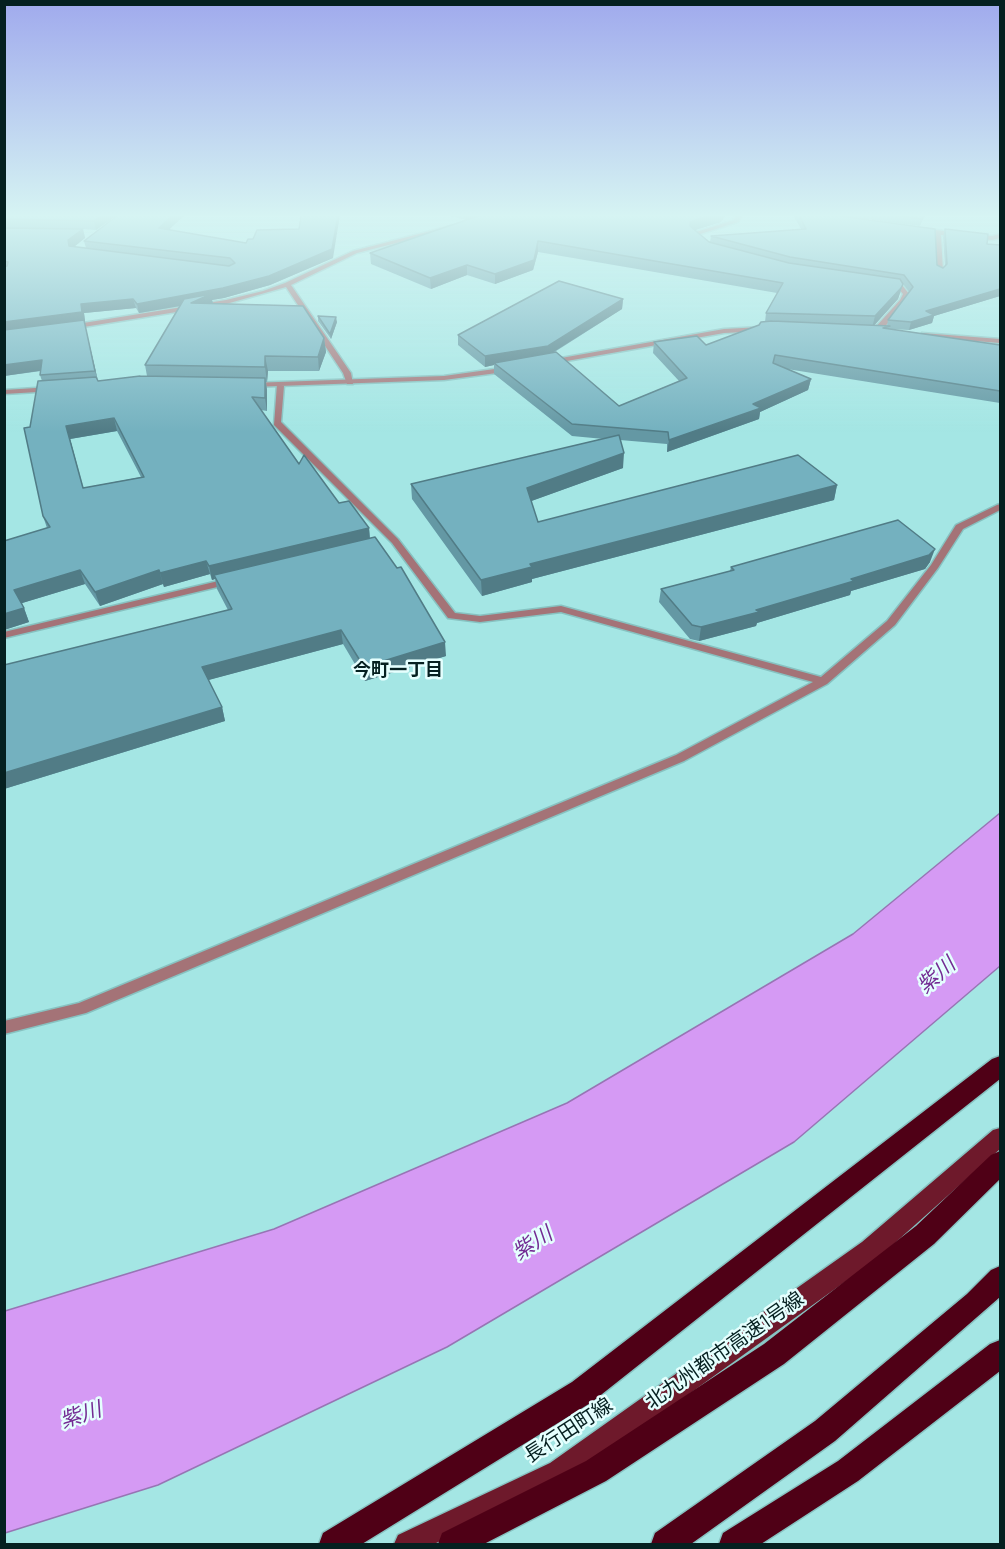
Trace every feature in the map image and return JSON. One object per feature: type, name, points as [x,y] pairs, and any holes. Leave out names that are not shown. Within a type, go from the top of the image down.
[{"type":"highway","points":[[334,1545],[582,1392],[1000,1066]]},
{"type":"highway","name":"北九州都市高速1号線","points":[[453,1545],[596,1471],[774,1354],[924,1235],[1000,1164]]},
{"type":"highway","points":[[666,1545],[825,1431],[967,1311],[1000,1280]]},
{"type":"highway","points":[[734,1545],[848,1471],[1000,1354]]},
{"type":"main road","name":"長行田町線","points":[[407,1545],[559,1472],[870,1250],[1000,1137]]},
{"type":"main road","points":[[671,1545],[740,1503],[1000,1294]]},
{"type":"street","points":[[62,328],[226,302],[276,287]]},
{"type":"street","points":[[289,287],[347,373],[350,382]]},
{"type":"street","points":[[876,332],[903,301],[906,294],[901,287]]},
{"type":"street","points":[[541,363],[724,332],[770,328]]},
{"type":"street","points":[[864,331],[887,332]]},
{"type":"street","points":[[921,335],[1000,341]]},
{"type":"street","points":[[245,385],[280,386],[444,378],[518,367]]},
{"type":"street","points":[[280,386],[277,423],[395,541],[452,616],[480,619],[561,609],[823,681]]},
{"type":"street","points":[[4,392],[59,388]]},
{"type":"street","points":[[4,1028],[81,1009],[680,758],[823,681],[891,622],[935,566],[959,527],[1000,507]]},
{"type":"street","points":[[384,544],[395,541]]},
{"type":"street","points":[[4,635],[246,577]]},
{"type":"water","name":"紫川","points":[[1000,813],[1000,966],[794,1142],[447,1347],[158,1485],[5,1533],[5,1311],[274,1229],[567,1103],[853,934]]},
{"type":"building","points":[[4,287],[226,287],[137,304],[133,299],[81,304],[82,312],[4,322]]},
{"type":"building","points":[[547,287],[581,287],[623,299],[548,346],[485,356],[458,335]]},
{"type":"building","points":[[781,287],[901,287],[875,316],[766,313]]},
{"type":"building","points":[[913,287],[1000,287],[926,311],[934,315],[911,322],[888,320]]},
{"type":"building","points":[[211,294],[191,303],[303,306],[324,338],[318,357],[265,356],[265,367],[145,365],[184,299]]},
{"type":"building","points":[[318,316],[336,317],[330,334]]},
{"type":"building","points":[[84,320],[95,371],[40,375],[42,360],[4,365],[4,330]]},
{"type":"building","points":[[761,322],[890,326],[883,328],[1000,345],[1000,391],[775,355],[773,363],[811,379],[753,404],[761,408],[669,440],[668,432],[572,424],[494,363],[556,352],[619,406],[687,378],[654,342],[697,336],[706,345],[759,325]]},
{"type":"building","points":[[140,376],[265,378],[265,398],[252,397],[299,464],[304,455],[339,503],[349,501],[369,528],[209,566],[206,561],[160,573],[159,570],[95,592],[80,570],[14,590],[24,608],[4,614],[4,541],[50,527],[43,516],[24,428],[30,427],[38,381],[96,377],[98,381]],"holes":[[[114,418],[144,477],[83,488],[66,426]]]},
{"type":"building","points":[[619,435],[624,453],[527,488],[538,522],[798,455],[837,485],[530,564],[532,567],[481,580],[411,484]]},
{"type":"building","points":[[898,520],[935,549],[929,555],[851,579],[854,581],[756,610],[759,612],[701,627],[692,625],[661,589],[734,570],[731,567]]},
{"type":"building","points":[[375,537],[397,568],[401,567],[445,642],[364,667],[341,630],[202,667],[222,707],[4,773],[4,665],[232,609],[214,575]]},
{"type":"district","name":"今町一丁目","points":[[398,671]]}]
